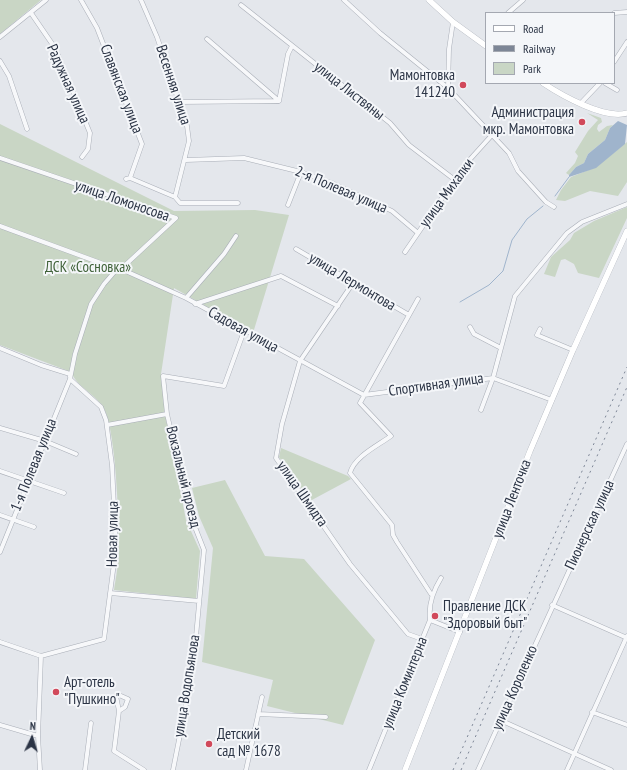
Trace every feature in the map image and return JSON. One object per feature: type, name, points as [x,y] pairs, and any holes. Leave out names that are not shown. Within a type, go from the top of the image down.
[{"type":"main road","points":[[429,0],[453,22],[485,44]]},
{"type":"main road","points":[[545,84],[581,103],[608,113],[627,113]]},
{"type":"main road","name":"улица Ленточка","points":[[405,770],[552,400],[627,231]]},
{"type":"street","points":[[0,37],[46,0]]},
{"type":"street","name":"Славянская улица","points":[[81,0],[97,28],[142,144],[128,178],[176,197]]},
{"type":"street","name":"Весенняя улица","points":[[141,0],[157,37],[187,126],[189,141],[186,160],[176,197]]},
{"type":"street","points":[[344,0],[380,33],[448,88],[509,153],[518,171],[546,202],[554,207]]},
{"type":"street","points":[[509,12],[523,0]]},
{"type":"street","name":"улица Листвяны","points":[[241,4],[390,123],[409,145],[455,180]]},
{"type":"street","points":[[615,13],[627,12]]},
{"type":"street","name":"Радужная улица","points":[[31,13],[55,48],[90,133],[88,149],[82,157]]},
{"type":"street","points":[[448,88],[449,49],[453,22]]},
{"type":"street","points":[[207,39],[279,101]]},
{"type":"street","points":[[615,60],[627,42]]},
{"type":"street","points":[[279,101],[288,54],[292,46]]},
{"type":"street","points":[[0,60],[9,76],[27,129]]},
{"type":"street","points":[[581,103],[599,84]]},
{"type":"street","points":[[606,84],[616,90]]},
{"type":"street","points":[[180,102],[279,101]]},
{"type":"street","name":"улица Михалки","points":[[405,252],[464,166],[492,135]]},
{"type":"street","name":"улица Ломоносова","points":[[0,158],[176,218],[119,269]]},
{"type":"street","name":"2-я Полевая улица","points":[[186,160],[244,158],[301,172],[332,183],[392,211],[418,233]]},
{"type":"street","points":[[288,205],[301,172]]},
{"type":"street","points":[[176,197],[180,203],[238,203]]},
{"type":"street","points":[[481,410],[493,378],[515,296],[567,233],[582,222],[627,204]]},
{"type":"street","name":"Садовая улица","points":[[0,226],[119,269],[186,298],[300,362],[364,395]]},
{"type":"street","points":[[186,298],[224,254],[236,236]]},
{"type":"street","name":"улица Лермонтова","points":[[296,249],[409,315]]},
{"type":"street","name":"1-я Полевая улица","points":[[0,552],[12,518],[30,481],[70,379],[75,354],[91,304],[104,284],[119,269]]},
{"type":"street","points":[[195,304],[281,276],[338,306]]},
{"type":"street","name":"улица Шмидта","points":[[353,283],[300,362],[282,424],[276,458],[350,564],[408,634],[422,639]]},
{"type":"street","points":[[418,299],[360,403],[391,436],[358,460],[352,466],[350,473],[392,525],[393,535],[397,542],[432,594]]},
{"type":"street","points":[[470,327],[474,334],[501,348]]},
{"type":"street","points":[[540,329],[537,335],[573,350]]},
{"type":"street","name":"Вокзальный проезд","points":[[199,602],[204,550],[191,517],[167,414],[163,376],[224,386],[244,331]]},
{"type":"street","name":"Новая улица","points":[[0,348],[41,365],[70,374],[70,379],[101,407],[106,425],[112,466],[116,548],[104,639],[41,656]]},
{"type":"street","name":"Спортивная улица","points":[[364,395],[493,378],[552,400]]},
{"type":"street","points":[[106,425],[167,414]]},
{"type":"street","points":[[0,428],[45,441],[76,454]]},
{"type":"street","name":"Пионерская улица","points":[[552,605],[627,444]]},
{"type":"street","points":[[0,471],[64,493]]},
{"type":"street","points":[[0,515],[34,527]]},
{"type":"street","name":"улица Коминтерна","points":[[369,770],[430,620],[429,613],[432,606],[432,594],[441,578]]},
{"type":"street","points":[[110,594],[199,602]]},
{"type":"street","name":"улица Водопьянова","points":[[173,770],[193,669],[199,602]]},
{"type":"street","points":[[552,605],[627,637],[592,712],[568,770]]},
{"type":"street","name":"улица Короленко","points":[[478,770],[552,605]]},
{"type":"street","points":[[430,620],[460,632]]},
{"type":"street","points":[[0,642],[41,656],[38,736],[40,770]]},
{"type":"street","points":[[246,770],[262,697]]},
{"type":"street","points":[[120,711],[114,751],[144,770]]},
{"type":"street","points":[[592,712],[627,726]]},
{"type":"street","points":[[258,714],[326,717]]},
{"type":"street","points":[[500,720],[611,770]]},
{"type":"street","points":[[85,770],[91,723]]},
{"type":"street","points":[[0,725],[38,736]]},
{"type":"green space","points":[[0,0],[41,0],[0,34]]},
{"type":"green space","points":[[587,113],[601,118],[602,122],[598,125],[597,129],[599,132],[607,126],[613,125],[610,128],[605,140],[588,154],[584,163],[576,167],[569,175],[566,173],[575,163],[578,156],[575,152],[588,131],[598,120]]},
{"type":"green space","name":"ДСК «Сосновка»","points":[[0,124],[174,211],[255,210],[289,215],[253,333],[174,288],[161,374],[165,414],[186,520],[200,551],[196,599],[114,590],[119,553],[116,475],[111,434],[103,407],[74,378],[71,372],[0,345]]},
{"type":"green space","points":[[627,142],[627,182],[618,196],[590,191],[565,201],[556,200],[561,190],[571,177],[596,167]]},
{"type":"green space","points":[[627,207],[627,218],[599,278],[578,273],[574,264],[565,259],[561,260],[555,277],[544,274],[551,257],[570,240],[574,233],[594,221]]},
{"type":"green space","points":[[281,448],[348,476],[351,479],[310,501],[279,457]]},
{"type":"green space","points":[[225,480],[265,556],[304,559],[375,640],[343,725],[267,706],[273,680],[202,662],[213,548],[199,516],[192,488]]},
{"type":"water","points":[[618,121],[627,125],[625,144],[596,168],[569,177],[576,167],[584,163],[588,154],[605,140],[610,128]]},
{"type":"waterway","points":[[555,196],[569,177]]},
{"type":"waterway","points":[[460,302],[489,285],[503,271],[512,240],[527,219],[543,206]]},
{"type":"railway","points":[[453,770],[627,367]]},
{"type":"railway","points":[[461,770],[627,387]]},
{"type":"place","name":"Мамонтовка 141240","points":[[463,85]]},
{"type":"place","name":"Администрация мкр. Мамонтовка","points":[[582,122]]},
{"type":"place","name":"Правление ДСК \"Здоровый быт\"","points":[[435,616]]},
{"type":"place","name":"Арт-отель \"Пушкино\"","points":[[56,692]]},
{"type":"place","name":"Детский сад № 1678","points":[[209,744]]}]
